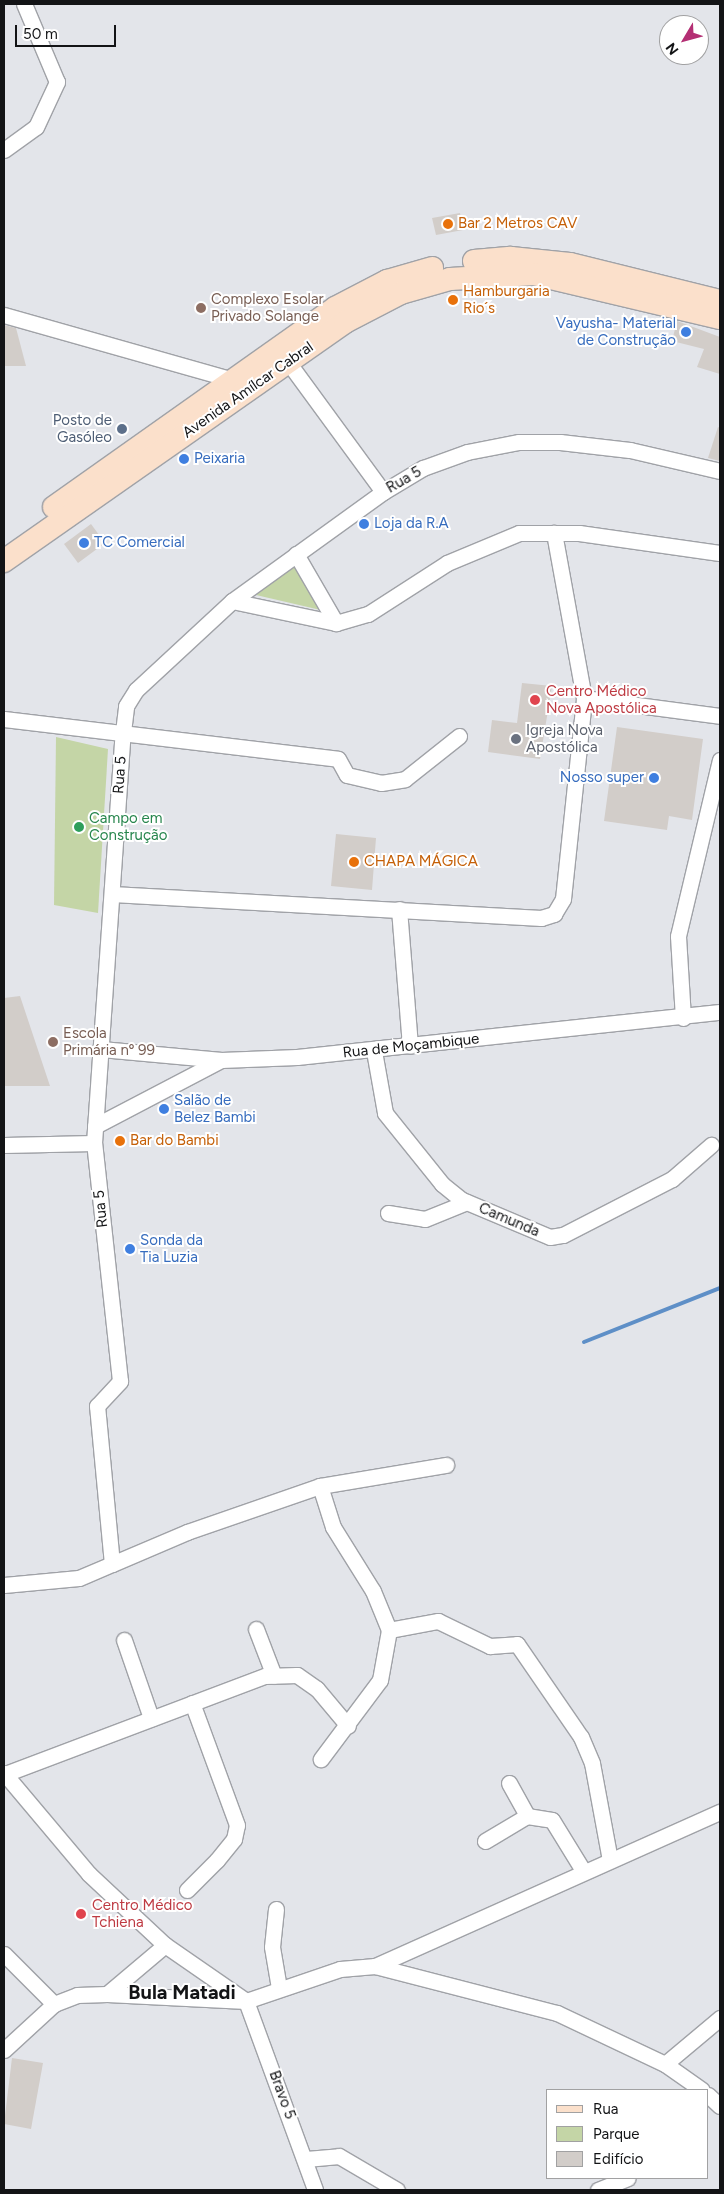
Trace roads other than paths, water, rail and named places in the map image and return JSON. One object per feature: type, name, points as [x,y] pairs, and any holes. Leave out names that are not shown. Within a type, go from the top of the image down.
[{"type":"main road","name":"Avenida Amílcar Cabral","points":[[4,542],[234,380],[362,293],[421,271],[463,262],[511,258],[570,264],[720,301]]},
{"type":"main road","name":"Avenida Amílcar Cabral","points":[[4,561],[288,362],[371,307],[425,286],[478,275],[534,274],[568,280],[720,318]]},
{"type":"street","points":[[4,150],[36,127],[57,82],[24,4]]},
{"type":"street","points":[[4,316],[234,380]]},
{"type":"street","points":[[288,362],[383,492]]},
{"type":"street","name":"Rua 5","points":[[112,1564],[98,1406],[120,1380],[94,1142],[126,706],[142,682],[232,601],[383,492],[423,468],[467,452],[519,442],[630,450],[720,471]]},
{"type":"street","points":[[232,601],[336,623],[368,614],[468,554],[519,533],[554,533],[720,553]]},
{"type":"street","points":[[112,894],[540,918],[554,914],[563,899],[584,698],[554,533]]},
{"type":"street","points":[[296,554],[336,623]]},
{"type":"street","points":[[584,698],[720,716]]},
{"type":"street","points":[[4,719],[338,759],[348,775],[381,783],[404,779],[459,736]]},
{"type":"street","points":[[683,1018],[678,936],[720,760]]},
{"type":"street","points":[[398,909],[410,1046]]},
{"type":"street","name":"Rua de Moçambique","points":[[101,1049],[221,1060],[374,1050],[683,1018],[720,1012]]},
{"type":"street","name":"Camunda","points":[[374,1050],[385,1113],[442,1184],[467,1202],[536,1232],[563,1235],[672,1179],[711,1145]]},
{"type":"street","points":[[95,1126],[221,1060]]},
{"type":"street","points":[[4,1144],[94,1142]]},
{"type":"street","points":[[388,1213],[425,1219],[467,1202]]},
{"type":"street","points":[[4,1585],[78,1578],[187,1532],[320,1486],[446,1465]]},
{"type":"street","points":[[320,1486],[334,1527],[373,1591],[389,1630],[380,1680],[348,1726],[321,1760]]},
{"type":"street","points":[[389,1630],[438,1621],[490,1646],[517,1644],[581,1737],[592,1763],[610,1860]]},
{"type":"street","points":[[256,1629],[274,1676]]},
{"type":"street","points":[[124,1640],[151,1718]]},
{"type":"street","points":[[246,2001],[165,1945],[77,1862],[4,1773],[192,1703],[274,1676],[297,1675],[317,1689],[348,1726]]},
{"type":"street","points":[[187,1890],[218,1860],[234,1839],[237,1825],[192,1703]]},
{"type":"street","points":[[509,1783],[527,1816]]},
{"type":"street","points":[[4,2050],[54,2004],[77,1995],[107,1994],[246,2001],[279,1988],[340,1969],[375,1966],[720,1812]]},
{"type":"street","points":[[484,1842],[527,1816],[552,1820],[584,1872]]},
{"type":"street","points":[[276,1909],[272,1947],[279,1988]]},
{"type":"street","points":[[107,1994],[165,1945]]},
{"type":"street","points":[[4,1954],[54,2004]]},
{"type":"street","points":[[375,1966],[557,2013],[665,2064],[701,2089]]},
{"type":"street","name":"Bravo 5","points":[[246,2001],[306,2159],[315,2190]]},
{"type":"street","points":[[665,2064],[720,2018]]},
{"type":"street","points":[[709,2096],[720,2106]]},
{"type":"street","points":[[306,2159],[339,2156],[396,2190]]},
{"type":"street","points":[[598,2190],[626,2179]]},
{"type":"waterway","points":[[584,1342],[720,1288]]},
{"type":"place","name":"Bar 2 Metros CAV","points":[[448,224]]},
{"type":"place","name":"Hamburgaria Rio´s","points":[[453,300]]},
{"type":"place","name":"Complexo Esolar Privado Solange","points":[[201,308]]},
{"type":"place","name":"Vayusha- Material de Construção","points":[[686,332]]},
{"type":"place","name":"Posto de Gasóleo","points":[[122,429]]},
{"type":"place","name":"Peixaria","points":[[184,459]]},
{"type":"place","name":"Loja da R.A","points":[[364,524]]},
{"type":"place","name":"TC Comercial","points":[[84,543]]},
{"type":"place","name":"Centro Médico Nova Apostólica","points":[[535,700]]},
{"type":"place","name":"Igreja Nova Apostólica","points":[[516,739]]},
{"type":"place","name":"Nosso super","points":[[654,778]]},
{"type":"place","name":"Campo em Construção","points":[[79,827]]},
{"type":"place","name":"CHAPA MÁGICA","points":[[354,862]]},
{"type":"place","name":"Escola Primária nº 99","points":[[53,1042]]},
{"type":"place","name":"Salão de Belez Bambi","points":[[164,1109]]},
{"type":"place","name":"Bar do Bambi","points":[[120,1141]]},
{"type":"place","name":"Sonda da Tia Luzia","points":[[130,1249]]},
{"type":"place","name":"Centro Médico Tchiena","points":[[81,1914]]},
{"type":"district","name":"Bula Matadi","points":[[182,1992]]}]
